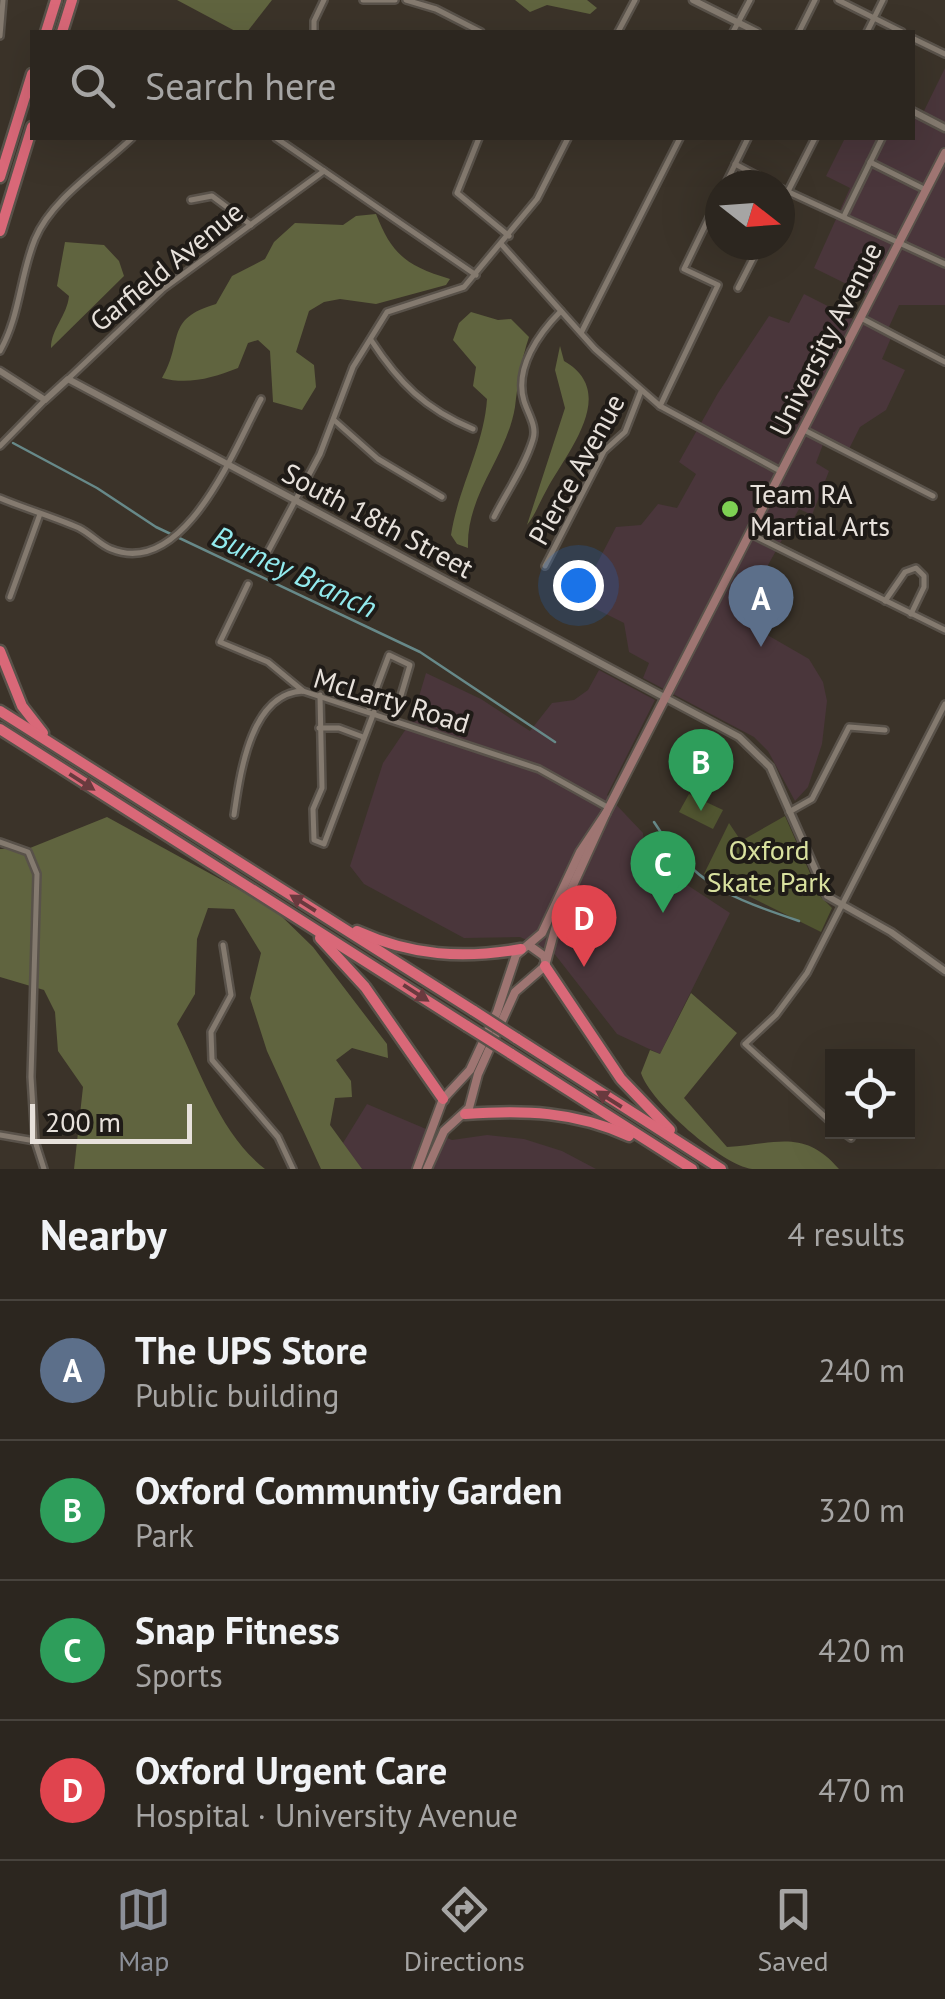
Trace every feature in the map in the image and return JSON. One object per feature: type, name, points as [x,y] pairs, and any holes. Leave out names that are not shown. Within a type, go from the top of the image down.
[{"type":"highway","points":[[47,30],[56,0]]},
{"type":"highway","points":[[63,30],[72,0]]},
{"type":"highway","points":[[0,177],[30,80]]},
{"type":"highway","points":[[0,231],[30,134]]},
{"type":"highway","points":[[0,651],[22,706],[44,734],[72,756]]},
{"type":"highway","points":[[0,710],[722,1169]]},
{"type":"highway","points":[[0,730],[692,1169]]},
{"type":"highway","points":[[0,741],[36,752]]},
{"type":"highway","points":[[288,913],[351,968],[442,1102]]},
{"type":"highway","points":[[329,920],[428,954],[467,956],[526,947]]},
{"type":"highway","points":[[546,965],[621,1079],[693,1151]]},
{"type":"highway","points":[[461,1116],[515,1110],[570,1115],[664,1151]]},
{"type":"main road","name":"University Avenue","points":[[427,1169],[444,1131],[461,1116],[515,992],[546,965],[558,918],[608,810],[945,152]]},
{"type":"main road","name":"University Avenue","points":[[418,1169],[442,1102],[470,1070],[526,947],[546,928],[580,852],[600,816],[608,810]]},
{"type":"main road","points":[[526,947],[544,956],[546,965]]},
{"type":"main road","points":[[442,1102],[446,1113],[461,1116]]},
{"type":"street","points":[[0,36],[2,0]]},
{"type":"street","points":[[314,30],[324,0]]},
{"type":"street","points":[[363,0],[395,0]]},
{"type":"street","points":[[406,0],[436,9],[478,30]]},
{"type":"street","points":[[619,30],[634,0]]},
{"type":"street","points":[[693,0],[753,30]]},
{"type":"street","points":[[734,30],[750,0]]},
{"type":"street","points":[[800,30],[815,0]]},
{"type":"street","points":[[838,0],[898,30]]},
{"type":"street","points":[[867,30],[883,0]]},
{"type":"street","points":[[915,39],[945,54]]},
{"type":"street","points":[[915,113],[945,128]]},
{"type":"street","points":[[0,351],[14,320],[36,237],[50,215],[130,140]]},
{"type":"street","points":[[279,140],[476,275]]},
{"type":"street","points":[[475,140],[456,193],[509,236]]},
{"type":"street","points":[[264,559],[334,420],[354,367],[393,307],[451,293],[476,275],[537,200],[567,140]]},
{"type":"street","points":[[580,333],[679,140]]},
{"type":"street","points":[[732,170],[747,140]]},
{"type":"street","points":[[795,177],[813,140]]},
{"type":"street","points":[[844,216],[881,140]]},
{"type":"street","points":[[869,162],[926,190]]},
{"type":"street","points":[[735,164],[747,170]]},
{"type":"street","name":"Garfield Avenue","points":[[0,446],[159,293],[324,171]]},
{"type":"street","points":[[795,195],[945,264]]},
{"type":"street","points":[[191,200],[212,196],[251,225]]},
{"type":"street","name":"Pierce Avenue","points":[[660,406],[718,286],[684,269],[705,226]]},
{"type":"street","points":[[502,245],[580,333],[660,406],[782,472]]},
{"type":"street","points":[[738,288],[752,260]]},
{"type":"street","points":[[494,517],[533,440],[533,423],[522,392],[523,374],[536,341],[561,311]]},
{"type":"street","points":[[860,318],[945,362]]},
{"type":"street","points":[[371,340],[410,393],[430,409],[474,429]]},
{"type":"street","points":[[0,371],[45,400]]},
{"type":"street","name":"South 18th Street","points":[[68,380],[753,746],[770,767],[823,890],[842,906]]},
{"type":"street","name":"Pierce Avenue","points":[[544,566],[604,451],[625,432],[642,391]]},
{"type":"street","points":[[0,498],[77,527],[124,552],[139,552],[171,539],[192,523],[261,399]]},
{"type":"street","points":[[334,420],[384,464],[442,497]]},
{"type":"street","points":[[804,430],[933,496]]},
{"type":"street","points":[[10,597],[40,514]]},
{"type":"street","points":[[751,534],[945,630]]},
{"type":"street","points":[[886,601],[904,572],[916,568],[924,576],[924,587],[912,614]]},
{"type":"street","points":[[248,584],[220,642],[268,662],[303,691]]},
{"type":"street","points":[[320,695],[322,788],[313,809],[314,840],[324,844],[389,655],[410,665],[394,719]]},
{"type":"street","name":"McLarty Road","points":[[234,815],[254,730],[288,694],[303,691],[538,769],[608,810]]},
{"type":"street","points":[[319,712],[333,699]]},
{"type":"street","points":[[825,1117],[745,1044],[798,988],[945,704]]},
{"type":"street","points":[[319,728],[339,728],[362,737]]},
{"type":"street","points":[[789,812],[812,799],[849,728],[886,730]]},
{"type":"street","points":[[0,842],[28,852],[36,874],[32,958],[36,1023],[30,1063],[35,1141],[44,1169]]},
{"type":"street","points":[[842,906],[891,932],[945,971]]},
{"type":"street","points":[[223,945],[231,995],[211,1032],[212,1060],[278,1137],[294,1169]]},
{"type":"street","points":[[0,1135],[35,1141]]},
{"type":"shaded area","points":[[945,68],[945,305],[899,305],[888,329],[866,318],[875,298],[814,268],[850,188],[826,176],[844,140],[915,140],[915,116],[920,119]]},
{"type":"shaded area","points":[[804,294],[891,338],[882,359],[905,370],[886,410],[860,427],[847,453],[825,439],[816,463],[829,471],[812,515],[799,509],[762,576],[784,588],[764,633],[809,659],[823,682],[827,701],[822,744],[808,787],[795,801],[768,751],[754,737],[643,678],[649,663],[629,652],[624,623],[578,600],[616,527],[641,525],[658,504],[677,508],[696,474],[679,462],[718,393],[769,316],[789,323]]},
{"type":"shaded area","points":[[599,670],[655,700],[607,795],[643,833],[646,858],[730,913],[660,1054],[617,1034],[553,952],[520,937],[464,938],[364,884],[350,866],[383,763],[412,720],[426,673],[481,699],[530,731],[552,703],[574,700],[588,690]]},
{"type":"shaded area","points":[[709,751],[732,763],[725,776],[702,765]]},
{"type":"shaded area","points":[[367,1104],[452,1140],[487,1135],[524,1139],[562,1151],[596,1169],[344,1169],[343,1143]]},
{"type":"green space","points":[[177,0],[272,0],[249,30],[233,30]]},
{"type":"green space","points":[[515,0],[587,0],[597,8],[590,14],[547,5],[530,12]]},
{"type":"green space","points":[[376,214],[388,240],[403,257],[450,279],[446,285],[376,304],[340,299],[309,311],[296,352],[314,365],[316,387],[302,410],[273,402],[270,351],[258,340],[248,343],[238,368],[200,379],[162,378],[182,324],[216,304],[232,276],[265,259],[274,242],[295,223],[343,225],[356,216]]},
{"type":"green space","points":[[65,242],[104,245],[119,261],[124,276],[51,348],[69,296],[57,286]]},
{"type":"green space","points":[[471,312],[498,320],[511,319],[529,337],[511,425],[473,510],[468,548],[457,544],[451,535],[487,399],[473,386],[476,367],[453,340],[459,323]]},
{"type":"green space","points":[[560,346],[564,361],[580,374],[588,389],[588,406],[575,442],[527,525],[565,408],[555,370]]},
{"type":"green space","points":[[689,794],[723,810],[713,829],[679,812]]},
{"type":"green space","name":"Oxford Skate Park","points":[[785,816],[820,896],[832,908],[821,932],[704,874],[729,823],[741,841]]},
{"type":"green space","points":[[107,817],[273,908],[313,947],[387,1044],[388,1058],[352,1048],[336,1060],[351,1081],[352,1097],[335,1098],[330,1125],[362,1169],[321,1169],[267,1051],[250,998],[261,953],[234,909],[208,908],[197,939],[195,994],[177,1024],[224,1121],[265,1169],[74,1169],[83,1087],[58,1051],[55,1012],[44,990],[0,977],[0,849],[30,848]]},
{"type":"green space","points":[[691,993],[737,1033],[684,1098],[727,1147],[801,1143],[826,1156],[839,1169],[752,1169],[739,1165],[706,1145],[658,1100],[641,1073],[650,1050],[660,1054]]},
{"type":"waterway","name":"Burney Branch","points":[[13,443],[97,488],[156,527],[420,652],[555,742]]},
{"type":"waterway","name":"Burney Branch","points":[[654,822],[684,861],[716,886],[753,905],[799,921]]},
{"type":"place","name":"Team RA Martial Arts","points":[[730,509]]},
{"type":"place","name":"The UPS Store","points":[[761,647]]},
{"type":"place","name":"Oxford Communtiy Garden","points":[[701,811]]},
{"type":"place","name":"Snap Fitness","points":[[663,913]]},
{"type":"place","name":"Oxford Urgent Care","points":[[584,967]]}]
